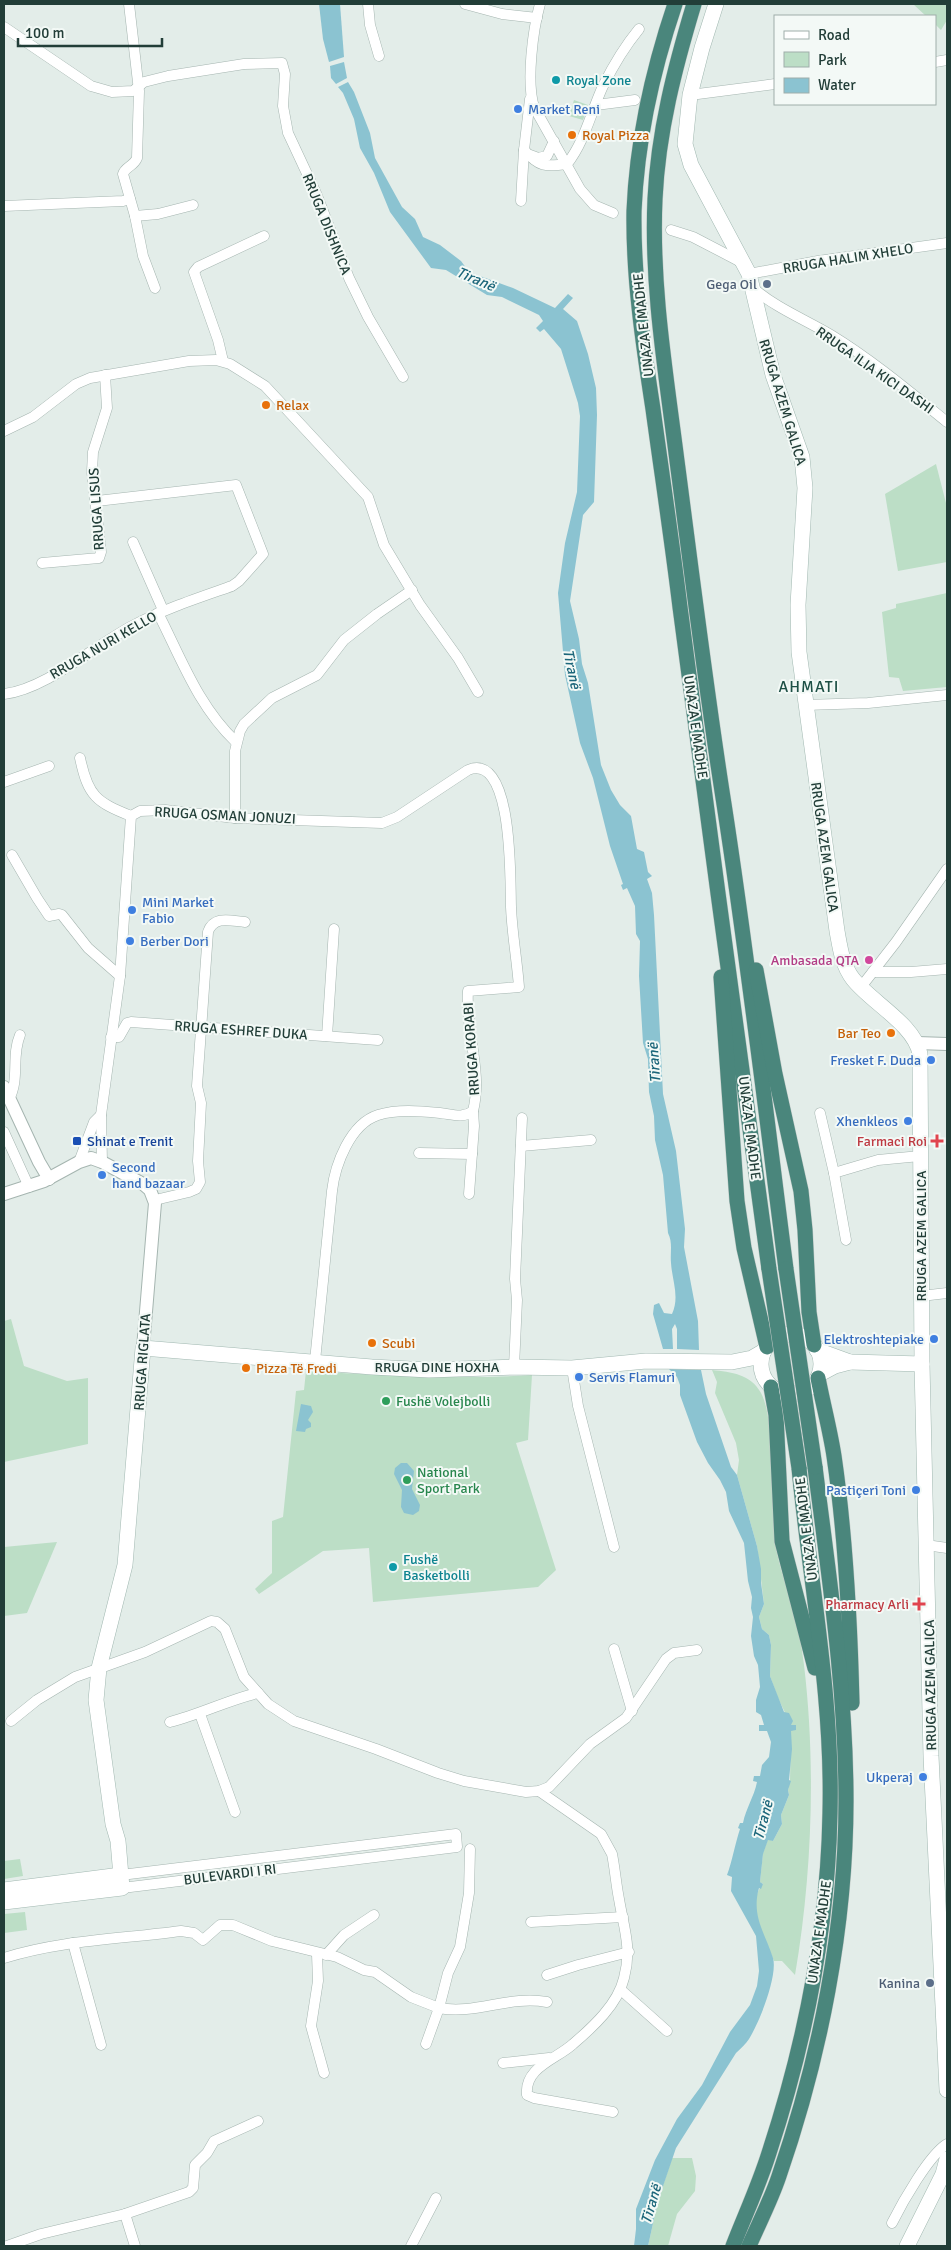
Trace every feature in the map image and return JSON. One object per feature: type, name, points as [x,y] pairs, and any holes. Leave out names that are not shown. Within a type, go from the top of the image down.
[{"type":"highway","name":"UNAZA E MADHE","points":[[675,4],[657,59],[645,108],[638,156],[634,211],[635,257],[646,361],[769,1269],[799,1468],[824,1674],[829,1746],[830,1813],[828,1857],[819,1938],[808,2010],[788,2093],[769,2156],[734,2246]]},
{"type":"highway","name":"UNAZA E MADHE","points":[[694,4],[678,59],[660,146],[655,199],[655,255],[664,358],[706,690],[732,854],[786,1269],[815,1467],[839,1665],[844,1738],[845,1831],[837,1924],[818,2035],[799,2110],[778,2178],[749,2246]]},
{"type":"highway","points":[[719,769],[734,823],[763,1006],[801,1191],[806,1230],[809,1312],[816,1348]]},
{"type":"highway","points":[[702,772],[708,871],[722,988],[737,1201],[744,1248],[765,1349]]},
{"type":"highway","points":[[819,1376],[835,1459],[849,1614],[854,1778],[853,1812],[846,1897],[842,1916],[837,1924]]},
{"type":"highway","points":[[767,1381],[776,1415],[782,1541],[813,1658],[819,1707],[823,1805],[818,1912],[819,1938]]},
{"type":"main road","name":"RRUGA AZEM GALICA","points":[[716,4],[702,48],[690,96],[685,144],[691,165],[748,275],[765,348],[804,467],[805,488],[798,621],[799,652],[837,931],[847,969],[861,987],[910,1033],[917,1043],[920,1054],[921,1296],[926,1546],[933,1792],[947,2090]]},
{"type":"main road","name":"RRUGA DINE HOXHA","points":[[143,1348],[400,1369],[572,1368],[646,1361],[725,1362],[752,1358],[778,1337],[792,1334],[805,1338],[816,1348],[850,1362]]},
{"type":"main road","name":"RRUGA RIGLATA","points":[[117,1882],[118,1841],[113,1824],[96,1716],[96,1700],[100,1668],[125,1565],[143,1348]]},
{"type":"main road","points":[[816,1348],[821,1360],[819,1376]]},
{"type":"main road","points":[[765,1349],[761,1367],[767,1381]]},
{"type":"main road","name":"RRUGA DINE HOXHA","points":[[725,1362],[767,1381],[780,1393],[796,1394],[811,1387],[819,1376],[835,1366],[850,1362],[922,1364]]},
{"type":"main road","name":"BULEVARDI I RI","points":[[4,1890],[117,1882]]},
{"type":"main road","name":"BULEVARDI I RI","points":[[4,1902],[117,1882]]},
{"type":"main road","points":[[910,2245],[942,2184],[947,2159]]},
{"type":"street","points":[[129,4],[139,86],[137,158],[135,163],[123,174],[135,216],[143,256],[155,288]]},
{"type":"street","points":[[368,4],[370,25],[379,56]]},
{"type":"street","points":[[465,4],[502,14],[537,18]]},
{"type":"street","points":[[521,202],[524,150],[540,4]]},
{"type":"street","points":[[4,27],[96,88],[127,93],[139,86]]},
{"type":"street","points":[[524,150],[534,162],[544,166],[567,164],[580,146],[615,64],[639,29]]},
{"type":"street","name":"RRUGA DISHNICA","points":[[139,86],[168,76],[244,64],[282,63],[285,74],[283,106],[288,133],[316,193],[349,278],[368,317],[403,377]]},
{"type":"street","points":[[690,96],[774,84]]},
{"type":"street","points":[[530,96],[534,107],[587,198],[603,210],[613,213]]},
{"type":"street","points":[[596,105],[635,100]]},
{"type":"street","points":[[524,150],[538,158],[546,156],[554,141]]},
{"type":"street","points":[[4,206],[123,201],[130,199]]},
{"type":"street","points":[[135,216],[164,213],[193,205]]},
{"type":"street","points":[[671,230],[692,237],[748,275]]},
{"type":"street","points":[[223,361],[218,340],[194,272],[198,267],[264,236]]},
{"type":"street","name":"RRUGA HALIM XHELO","points":[[748,275],[818,261],[947,243]]},
{"type":"street","name":"RRUGA ILIA KICI DASHI","points":[[748,275],[769,302],[832,335],[912,393],[947,422]]},
{"type":"street","points":[[4,431],[23,423],[45,410],[82,380],[189,360],[223,361],[230,364],[271,391],[368,497],[384,545],[478,692]]},
{"type":"street","name":"RRUGA LISUS","points":[[42,563],[99,558],[101,552],[97,501],[92,472],[93,452],[108,408],[105,375]]},
{"type":"street","name":"RRUGA NURI KELLO","points":[[4,694],[22,690],[47,678],[130,627],[160,611],[232,586],[239,581],[263,554],[236,485],[97,501]]},
{"type":"street","points":[[134,542],[160,611],[202,700],[224,730],[236,742]]},
{"type":"street","points":[[235,818],[236,742],[244,724],[272,698],[317,676],[344,640],[412,590]]},
{"type":"street","points":[[805,705],[868,703],[947,695]]},
{"type":"street","points":[[80,758],[84,775],[92,794],[101,802],[131,816],[120,976],[101,1114],[102,1162]]},
{"type":"street","points":[[4,782],[48,766]]},
{"type":"street","name":"RRUGA OSMAN JONUZI","points":[[131,816],[140,811],[150,810],[235,818],[382,823],[397,817],[468,770],[473,768],[485,771]]},
{"type":"street","name":"RRUGA KORABI","points":[[315,1361],[333,1178],[340,1156],[362,1125],[378,1115],[409,1111],[463,1116],[473,1111],[476,1079],[468,1009],[468,991],[519,987],[511,908],[509,830],[495,781],[490,773],[485,771]]},
{"type":"street","points":[[12,855],[49,916],[62,915],[88,948],[120,976]]},
{"type":"street","points":[[861,987],[947,869]]},
{"type":"street","points":[[4,1194],[50,1179],[79,1162],[91,1158],[102,1162],[150,1190],[155,1200],[189,1192],[196,1188],[200,1182],[198,1161],[201,1103],[198,1086],[210,928],[217,921],[245,922]]},
{"type":"street","points":[[327,1036],[334,929]]},
{"type":"street","points":[[873,972],[911,972],[947,969]]},
{"type":"street","name":"RRUGA ESHREF DUKA","points":[[111,1037],[119,1037],[127,1024],[131,1022],[378,1040]]},
{"type":"street","points":[[10,1099],[15,1084],[15,1053],[20,1035]]},
{"type":"street","points":[[917,1043],[947,1044]]},
{"type":"street","points":[[4,1087],[39,1162],[50,1179]]},
{"type":"street","points":[[469,1194],[474,1126],[473,1111]]},
{"type":"street","points":[[820,1113],[834,1173],[846,1240]]},
{"type":"street","points":[[79,1162],[94,1122],[101,1114]]},
{"type":"street","points":[[514,1367],[517,1300],[515,1279],[522,1118]]},
{"type":"street","points":[[4,1132],[29,1187]]},
{"type":"street","points":[[521,1146],[591,1140]]},
{"type":"street","points":[[420,1153],[472,1154]]},
{"type":"street","points":[[834,1173],[878,1160],[920,1156]]},
{"type":"street","name":"RRUGA RIGLATA","points":[[143,1348],[155,1200]]},
{"type":"street","points":[[921,1296],[947,1292]]},
{"type":"street","points":[[572,1368],[578,1406],[614,1547]]},
{"type":"street","points":[[926,1546],[947,1548]]},
{"type":"street","points":[[11,1721],[57,1687],[75,1677],[145,1652],[211,1621],[217,1622],[225,1629],[244,1677],[268,1704],[294,1721],[376,1749],[438,1773],[485,1785],[526,1792],[540,1791],[549,1787],[590,1744],[626,1718],[666,1659],[674,1653],[696,1650]]},
{"type":"street","points":[[614,1649],[632,1711]]},
{"type":"street","points":[[170,1722],[200,1714],[230,1700],[258,1693]]},
{"type":"street","points":[[200,1714],[235,1812]]},
{"type":"street","points":[[540,1791],[601,1834],[607,1841],[612,1854],[622,1917],[629,1943],[629,1952],[621,1990],[605,2012],[572,2046],[549,2058],[532,2076],[527,2095],[534,2098],[613,2112]]},
{"type":"street","name":"BULEVARDI I RI","points":[[456,1834],[457,1847],[117,1882],[456,1834]]},
{"type":"street","points":[[426,2044],[439,2008],[448,1973],[460,1947],[469,1893],[470,1849]]},
{"type":"street","points":[[324,2073],[311,2026],[322,1954],[344,1935],[374,1915]]},
{"type":"street","points":[[531,1922],[622,1917]]},
{"type":"street","points":[[4,1958],[26,1951],[73,1943],[181,1931],[194,1933],[203,1940],[220,1925],[226,1924],[233,1925],[272,1942],[337,1957],[364,1970],[375,1972],[411,1998],[439,2008],[453,2011],[467,2010],[502,2002],[547,2002]]},
{"type":"street","points":[[73,1943],[100,2044]]},
{"type":"street","points":[[547,1975],[629,1952]]},
{"type":"street","points":[[621,1990],[667,2031]]},
{"type":"street","points":[[503,2063],[549,2058]]},
{"type":"street","points":[[7,2246],[41,2234],[125,2214],[189,2192],[193,2188],[195,2165],[207,2153],[214,2141],[258,2121]]},
{"type":"street","points":[[892,2223],[932,2158],[940,2148],[947,2144]]},
{"type":"street","points":[[411,2246],[436,2198]]},
{"type":"street","points":[[125,2214],[135,2246]]},
{"type":"green space","points":[[913,4],[947,4],[947,20],[941,30],[936,25],[936,15],[925,15]]},
{"type":"green space","points":[[574,100],[588,105],[583,120],[569,116]]},
{"type":"green space","points":[[936,464],[947,507],[947,562],[898,571],[885,494]]},
{"type":"green space","points":[[947,593],[947,687],[903,691],[899,678],[889,677],[882,612],[896,608],[896,604]]},
{"type":"green space","points":[[11,1319],[24,1366],[67,1381],[88,1378],[88,1444],[4,1462],[4,1321]]},
{"type":"green space","points":[[712,1370],[740,1375],[752,1382],[761,1393],[766,1406],[771,1443],[775,1540],[781,1571],[797,1621],[804,1665],[810,1742],[810,1821],[805,1899],[795,1975],[782,1961],[774,1961],[758,1922],[756,1901],[758,1892],[763,1884],[760,1882],[763,1853],[768,1839],[773,1841],[782,1824],[781,1815],[789,1795],[791,1730],[795,1725],[791,1725],[770,1676],[771,1645],[769,1635],[762,1629],[759,1617],[764,1604],[757,1546],[737,1475],[739,1460],[736,1443],[715,1393],[717,1382]]},
{"type":"green space","name":"National Sport Park","points":[[306,1371],[447,1377],[532,1375],[528,1440],[516,1443],[556,1570],[538,1587],[373,1602],[369,1548],[323,1551],[259,1594],[255,1589],[272,1573],[272,1521],[283,1517],[296,1391],[304,1390]]},
{"type":"green space","points":[[57,1542],[27,1613],[4,1616],[4,1547]]},
{"type":"green space","points":[[20,1859],[23,1876],[4,1879],[4,1861]]},
{"type":"green space","points":[[25,1912],[27,1930],[4,1933],[4,1914]]},
{"type":"green space","points":[[672,2158],[692,2158],[696,2176],[695,2191],[677,2214],[668,2246],[648,2246],[658,2201]]},
{"type":"water","points":[[319,4],[340,4],[344,57],[329,62],[323,39]]},
{"type":"water","points":[[344,62],[347,78],[336,84],[331,78],[330,66]]},
{"type":"water","name":"Tiranë","points":[[348,82],[354,92],[370,133],[375,158],[402,207],[415,219],[423,237],[440,245],[461,261],[469,272],[513,288],[555,308],[568,294],[573,298],[563,309],[577,321],[588,354],[596,388],[597,415],[594,502],[583,515],[570,601],[579,639],[582,664],[588,683],[601,765],[611,790],[620,805],[631,816],[637,849],[644,852],[648,872],[652,876],[647,879],[652,893],[654,915],[663,1094],[676,1151],[685,1229],[684,1247],[698,1321],[699,1350],[677,1349],[677,1329],[675,1324],[672,1329],[673,1349],[663,1349],[653,1314],[654,1305],[659,1303],[664,1313],[672,1314],[675,1295],[663,1175],[655,1140],[654,1116],[649,1092],[648,1059],[643,1043],[639,976],[640,941],[636,934],[635,906],[627,888],[623,890],[621,885],[623,884],[610,846],[593,778],[580,743],[565,675],[558,593],[565,543],[577,492],[580,416],[578,403],[561,349],[544,329],[540,332],[536,328],[543,321],[539,315],[502,297],[487,295],[446,270],[431,268],[390,212],[374,173],[360,148],[354,119],[343,93],[338,87]]},
{"type":"water","name":"Tiranë","points":[[669,1369],[701,1370],[706,1394],[731,1467],[737,1475],[757,1546],[764,1604],[759,1617],[762,1629],[769,1635],[771,1645],[770,1676],[784,1712],[789,1713],[793,1721],[791,1725],[796,1725],[796,1730],[791,1731],[792,1749],[789,1780],[791,1781],[788,1790],[789,1795],[781,1815],[782,1824],[773,1841],[768,1840],[763,1854],[760,1882],[763,1884],[761,1889],[759,1888],[757,1898],[760,1924],[773,1958],[774,1966],[767,1999],[749,2039],[736,2053],[676,2148],[658,2201],[648,2246],[634,2246],[636,2209],[655,2160],[677,2119],[702,2085],[730,2032],[750,2005],[757,1986],[759,1971],[756,1936],[731,1891],[732,1877],[727,1875],[740,1829],[738,1828],[740,1823],[743,1823],[756,1787],[757,1782],[753,1781],[754,1776],[760,1776],[762,1765],[769,1757],[771,1742],[767,1731],[759,1731],[759,1725],[764,1725],[761,1715],[756,1712],[756,1700],[760,1687],[758,1665],[754,1656],[751,1636],[753,1617],[751,1608],[752,1597],[748,1581],[744,1543],[729,1511],[726,1492],[697,1442],[680,1395],[680,1385],[677,1377]]},
{"type":"water","points":[[301,1404],[311,1406],[313,1412],[308,1420],[311,1423],[311,1427],[306,1429],[305,1432],[296,1431]]},
{"type":"water","points":[[401,1463],[407,1463],[414,1471],[412,1489],[420,1505],[419,1511],[413,1515],[404,1513],[401,1507],[402,1490],[394,1474],[395,1468]]},
{"type":"place","name":"Royal Zone","points":[[556,80]]},
{"type":"place","name":"Market Reni","points":[[518,109]]},
{"type":"place","name":"Royal Pizza","points":[[572,135]]},
{"type":"place","name":"Gega Oil","points":[[767,284]]},
{"type":"place","name":"Relax","points":[[266,405]]},
{"type":"place","name":"Mini Market Fabio","points":[[132,910]]},
{"type":"place","name":"Berber Dori","points":[[130,941]]},
{"type":"place","name":"Ambasada QTA","points":[[869,960]]},
{"type":"place","name":"Bar Teo","points":[[891,1033]]},
{"type":"place","name":"Fresket F. Duda","points":[[931,1060]]},
{"type":"place","name":"Xhenkleos","points":[[908,1121]]},
{"type":"place","name":"Shinat e Trenit","points":[[77,1141]]},
{"type":"place","name":"Farmaci Roi","points":[[937,1141]]},
{"type":"place","name":"Second hand bazaar","points":[[102,1175]]},
{"type":"place","name":"Elektroshtepiake","points":[[934,1339]]},
{"type":"place","name":"Scubi","points":[[372,1343]]},
{"type":"place","name":"Pizza Të Fredi","points":[[246,1368]]},
{"type":"place","name":"Servis Flamuri","points":[[579,1377]]},
{"type":"place","name":"Fushë Volejbolli","points":[[386,1401]]},
{"type":"place","name":"National Sport Park","points":[[407,1480]]},
{"type":"place","name":"Pastiçeri Toni","points":[[916,1490]]},
{"type":"place","name":"Fushë Basketbolli","points":[[393,1567]]},
{"type":"place","name":"Pharmacy Arli","points":[[919,1604]]},
{"type":"place","name":"Ukperaj","points":[[923,1777]]},
{"type":"place","name":"Kanina","points":[[930,1983]]},
{"type":"district","name":"AHMATI","points":[[809,686]]}]
